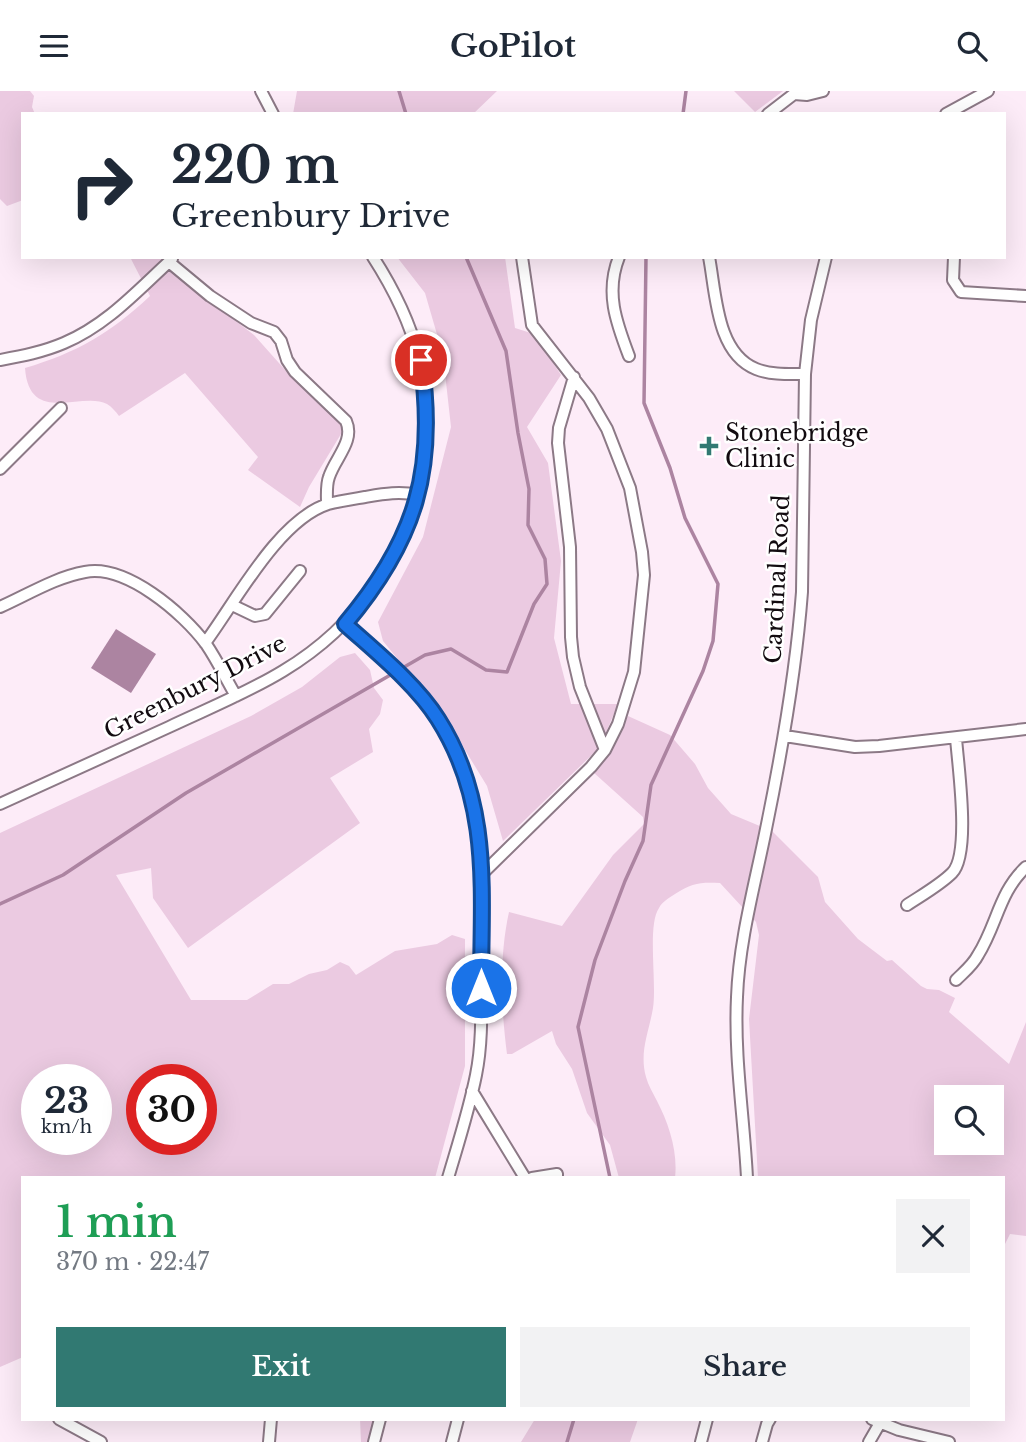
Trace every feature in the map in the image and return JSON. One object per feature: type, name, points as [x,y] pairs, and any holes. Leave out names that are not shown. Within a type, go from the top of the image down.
[{"type":"street","points":[[261,91],[272,112]]},
{"type":"street","points":[[770,112],[794,93],[807,95],[823,91]]},
{"type":"street","points":[[950,112],[988,91]]},
{"type":"street","name":"Greenbury Drive","points":[[0,804],[236,696],[290,667],[345,624],[372,593],[400,544],[418,495],[427,435],[421,360],[402,307],[374,259]]},
{"type":"street","points":[[481,875],[605,750],[618,725],[634,672],[645,575],[637,519],[629,488],[607,429],[589,398],[533,325],[522,259]]},
{"type":"street","points":[[618,259],[611,285],[612,305],[629,356]]},
{"type":"street","points":[[709,259],[722,326],[734,353],[756,369],[805,375]]},
{"type":"street","name":"Cardinal Road","points":[[747,1176],[738,1053],[737,996],[745,930],[785,736],[802,592],[805,375],[811,320],[826,259]]},
{"type":"street","points":[[954,259],[953,280],[961,292],[1026,296]]},
{"type":"street","points":[[0,360],[42,351],[90,331],[172,260],[210,296],[251,323],[274,332],[281,341],[287,360],[303,382],[346,421],[349,428],[347,443],[328,479],[327,504]]},
{"type":"street","points":[[573,377],[559,428],[558,443],[570,547],[571,637],[580,687],[605,750]]},
{"type":"street","points":[[0,469],[61,408]]},
{"type":"street","points":[[205,643],[256,569],[298,522],[327,504],[401,491],[418,495]]},
{"type":"street","points":[[232,605],[255,616],[265,614],[300,571]]},
{"type":"street","points":[[0,607],[85,572],[109,572],[125,577],[149,592],[184,621],[205,643],[236,696]]},
{"type":"street","points":[[345,624],[421,698],[449,737],[461,761],[479,829],[479,1052],[472,1091],[449,1176]]},
{"type":"street","points":[[785,736],[855,747],[1026,729]]},
{"type":"street","points":[[907,905],[952,873],[958,866],[962,853],[956,738]]},
{"type":"street","points":[[956,980],[978,956],[1002,897],[1026,867]]},
{"type":"street","points":[[472,1091],[523,1176]]},
{"type":"street","points":[[62,1421],[101,1442]]},
{"type":"street","points":[[269,1442],[271,1421]]},
{"type":"street","points":[[374,1442],[379,1421]]},
{"type":"street","points":[[452,1442],[457,1421]]},
{"type":"street","points":[[701,1442],[706,1421]]},
{"type":"street","points":[[762,1442],[769,1421]]},
{"type":"street","points":[[869,1442],[876,1421],[917,1436],[949,1442]]},
{"type":"shaded area","points":[[0,91],[30,91],[34,96],[34,112],[21,112],[21,201],[7,206],[0,199]]},
{"type":"shaded area","points":[[297,91],[497,91],[475,112],[293,112]]},
{"type":"shaded area","points":[[734,91],[783,91],[755,112]]},
{"type":"shaded area","points":[[131,259],[164,259],[211,302],[254,335],[295,381],[338,419],[344,429],[300,507],[248,470],[258,457],[185,373],[119,416],[107,404],[96,401],[58,403],[36,396],[29,386],[25,368],[61,356],[92,340],[121,321],[150,296]]},
{"type":"shaded area","points":[[399,259],[505,259],[515,328],[534,334],[561,375],[527,427],[548,463],[561,561],[554,638],[571,704],[618,704],[600,747],[503,841],[487,786],[445,717],[383,641],[378,622],[423,537],[451,427],[443,355],[425,293]]},
{"type":"shaded area","points":[[116,629],[156,654],[131,693],[91,668]]},
{"type":"shaded area","points":[[355,653],[370,670],[374,688],[383,700],[380,714],[369,729],[373,752],[330,778],[360,823],[188,948],[153,898],[151,868],[116,875],[191,1000],[247,1000],[273,984],[289,984],[309,974],[327,970],[340,962],[349,966],[356,975],[395,951],[437,944],[452,935],[465,939],[465,1066],[436,1176],[21,1176],[21,1358],[0,1367],[0,833],[251,716],[302,687],[340,657]]},
{"type":"shaded area","points":[[628,716],[670,735],[695,764],[708,788],[731,814],[772,831],[818,877],[825,902],[858,939],[887,961],[892,960],[921,986],[939,990],[955,998],[949,1012],[1009,1064],[1026,1022],[1026,1236],[1010,1234],[1005,1244],[1005,1176],[758,1176],[749,1019],[759,935],[756,922],[720,883],[686,887],[664,902],[655,916],[654,997],[644,1051],[644,1068],[672,1138],[675,1176],[618,1176],[610,1145],[587,1113],[572,1069],[556,1044],[552,1031],[512,1054],[507,1054],[503,1019],[504,947],[509,912],[562,926],[613,855],[644,824],[643,817],[593,772],[608,754]]},
{"type":"shaded area","points":[[360,1421],[373,1421],[368,1442],[361,1442]]},
{"type":"shaded area","points":[[534,1421],[637,1421],[630,1442],[521,1442]]},
{"type":"waterway","points":[[399,91],[405,112]]},
{"type":"waterway","points":[[683,112],[686,91]]},
{"type":"waterway","points":[[0,904],[63,875],[186,793],[425,655],[451,649],[486,670],[507,672],[534,604],[547,584],[545,559],[528,525],[529,489],[506,351],[467,259]]},
{"type":"waterway","points":[[610,1176],[578,1027],[595,960],[643,841],[651,785],[703,671],[713,641],[718,584],[685,518],[670,468],[644,403],[646,259]]},
{"type":"waterway","points":[[567,1442],[573,1421]]},
{"type":"place","name":"Stonebridge Clinic","points":[[709,446]]},
{"type":"route","points":[[421,360],[427,435],[416,500],[400,544],[386,571],[372,593],[345,624],[421,698],[437,717],[461,761],[479,829],[481,988]]}]
